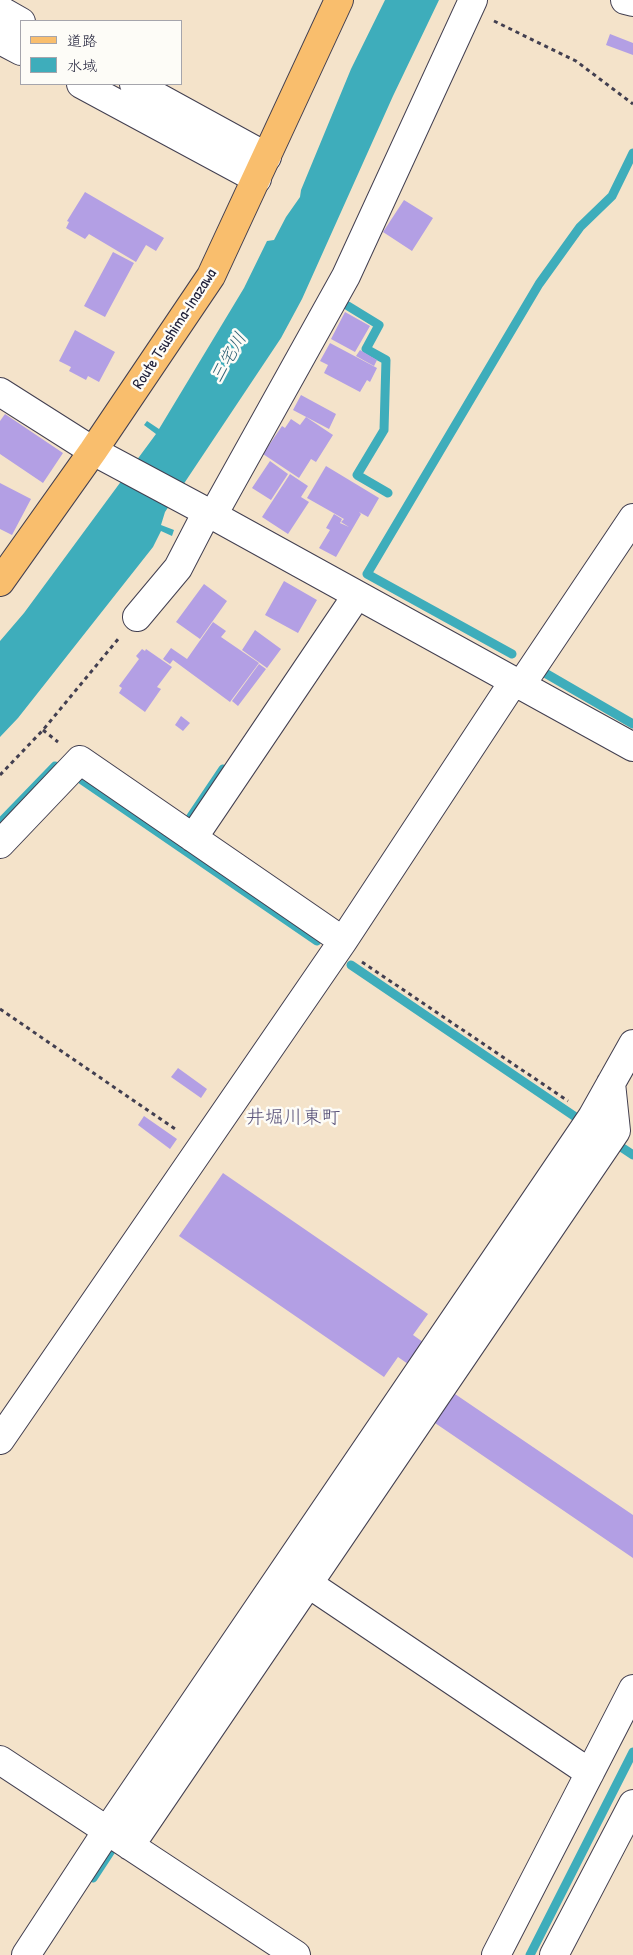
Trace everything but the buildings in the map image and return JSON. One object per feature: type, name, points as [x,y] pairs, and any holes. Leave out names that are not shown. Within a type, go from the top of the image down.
[{"type":"main road","name":"Route Tsushima-Inazawa","points":[[0,582],[93,451],[211,276],[338,0]]},
{"type":"street","points":[[625,0],[633,2]]},
{"type":"street","points":[[138,617],[178,568],[208,512],[346,276],[464,2]]},
{"type":"street","points":[[0,10],[20,21]]},
{"type":"street","points":[[0,40],[20,50]]},
{"type":"street","points":[[83,85],[262,168]]},
{"type":"street","points":[[136,85],[262,168]]},
{"type":"street","points":[[0,392],[93,451],[208,512],[633,747]]},
{"type":"street","points":[[0,1440],[633,518]]},
{"type":"street","points":[[193,838],[358,595]]},
{"type":"street","points":[[0,844],[80,760],[341,944]]},
{"type":"street","points":[[26,1955],[107,1831],[592,1117],[633,1044]]},
{"type":"street","points":[[130,1846],[616,1131],[611,1083]]},
{"type":"street","points":[[353,1468],[377,1484]]},
{"type":"street","points":[[309,1584],[590,1774]]},
{"type":"street","points":[[496,1955],[633,1689]]},
{"type":"street","points":[[0,1760],[296,1955]]},
{"type":"street","points":[[554,1955],[633,1804]]},
{"type":"path","points":[[464,2],[576,61],[633,104]]},
{"type":"path","points":[[0,776],[42,730],[138,617]]},
{"type":"path","points":[[341,944],[592,1117]]},
{"type":"path","points":[[0,1010],[201,1147]]},
{"type":"water","name":"三宅川","points":[[385,0],[439,0],[393,96],[302,299],[281,338],[165,512],[161,525],[174,530],[172,536],[161,531],[153,547],[18,718],[0,737],[0,641],[24,613],[156,434],[144,425],[147,421],[159,429],[244,288],[267,241],[274,240],[286,217],[300,197],[301,190],[351,69]]},
{"type":"waterway","points":[[512,654],[367,574],[539,284],[580,227],[612,196],[633,153]]},
{"type":"waterway","points":[[348,306],[379,325],[366,349],[386,360],[384,430],[357,475],[388,493]]},
{"type":"waterway","points":[[545,673],[633,724]]},
{"type":"waterway","points":[[0,823],[55,766]]},
{"type":"waterway","points":[[190,818],[223,769]]},
{"type":"waterway","points":[[82,780],[317,941]]},
{"type":"waterway","points":[[351,965],[577,1118]]},
{"type":"waterway","points":[[618,1145],[633,1155]]},
{"type":"waterway","points":[[530,1955],[633,1752]]},
{"type":"waterway","points":[[93,1878],[112,1849]]},
{"type":"district","name":"井堀川東町","points":[[293,1118]]}]
